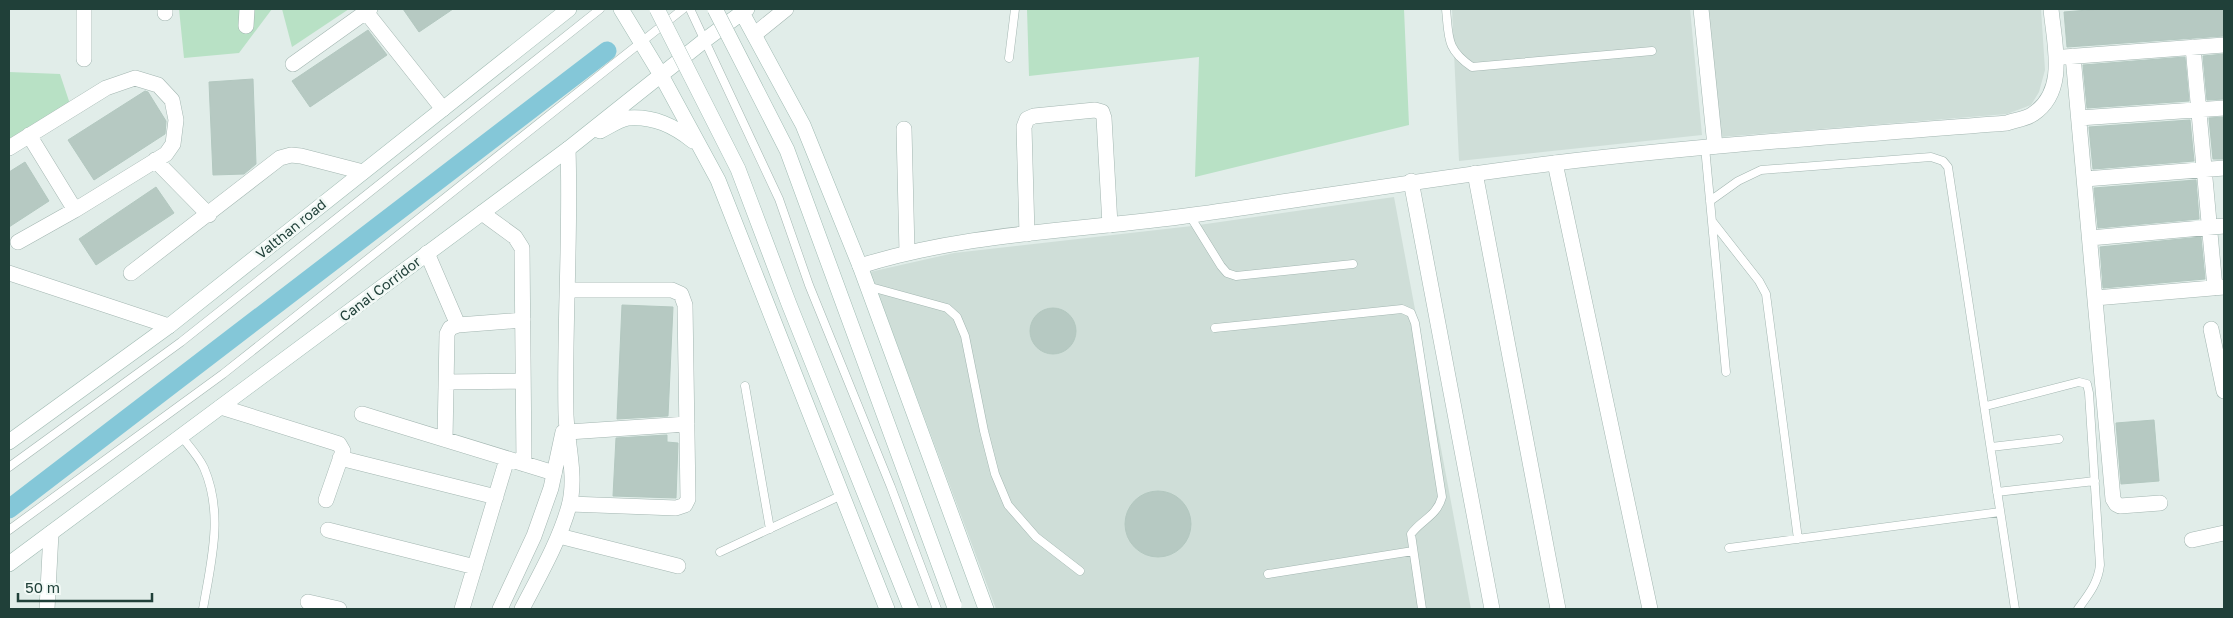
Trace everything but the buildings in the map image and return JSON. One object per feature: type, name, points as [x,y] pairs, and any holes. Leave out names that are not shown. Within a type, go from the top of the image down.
[{"type":"street","points":[[84,9],[84,59]]},
{"type":"street","points":[[246,26],[247,9]]},
{"type":"street","name":"Valthan road","points":[[11,438],[169,326],[569,9]]},
{"type":"street","points":[[622,9],[661,75],[718,180],[888,609]]},
{"type":"street","points":[[657,9],[738,169],[789,304],[911,609]]},
{"type":"street","points":[[715,9],[787,150],[955,607]]},
{"type":"street","points":[[755,34],[786,9]]},
{"type":"street","points":[[1701,9],[1710,146]]},
{"type":"street","points":[[860,266],[907,252],[968,240],[1190,216],[1411,181],[1555,163],[1710,146],[2007,123],[2033,114],[2050,97],[2057,75],[2050,9]]},
{"type":"street","points":[[293,64],[368,10],[443,109]]},
{"type":"street","points":[[743,10],[802,125],[860,266],[986,609]]},
{"type":"street","name":"Canal Corridor","points":[[9,564],[568,149],[743,10]]},
{"type":"street","points":[[2055,57],[2224,45]]},
{"type":"street","points":[[2096,298],[2220,287],[2217,227],[2205,170],[2193,47]]},
{"type":"street","points":[[2073,56],[2113,499],[2120,506],[2160,503]]},
{"type":"street","points":[[9,148],[106,88],[135,78],[158,86],[172,100],[176,120],[173,144],[166,154],[75,210],[18,242]]},
{"type":"street","points":[[2079,118],[2224,108]]},
{"type":"street","points":[[1027,234],[1024,127],[1027,119],[1034,116],[1095,110],[1102,112],[1104,118],[1110,225]]},
{"type":"street","points":[[522,609],[559,536],[570,504],[572,471],[566,416],[568,149],[627,118],[653,120],[677,127],[700,147]]},
{"type":"street","points":[[904,129],[907,252]]},
{"type":"street","points":[[29,135],[75,210]]},
{"type":"street","points":[[131,273],[209,215],[280,158],[291,155],[363,172]]},
{"type":"street","points":[[155,160],[209,215]]},
{"type":"street","points":[[1555,163],[1650,609]]},
{"type":"street","points":[[2085,179],[2224,168]]},
{"type":"street","points":[[1476,173],[1558,609]]},
{"type":"street","points":[[1411,181],[1492,609]]},
{"type":"street","points":[[482,213],[515,237],[522,248],[524,464]]},
{"type":"street","points":[[2090,238],[2217,227]]},
{"type":"street","points":[[427,253],[458,325]]},
{"type":"street","points":[[9,273],[169,326]]},
{"type":"street","points":[[568,290],[672,290],[681,294],[685,304],[688,499],[685,505],[676,508],[570,504]]},
{"type":"street","points":[[445,440],[447,334],[450,328],[458,325],[523,320]]},
{"type":"street","points":[[2211,329],[2224,391]]},
{"type":"street","points":[[446,382],[523,381]]},
{"type":"street","points":[[221,407],[339,444],[343,451],[326,500]]},
{"type":"street","points":[[362,414],[554,473]]},
{"type":"street","points":[[500,609],[534,536],[554,473],[566,416]]},
{"type":"street","points":[[568,432],[687,424]]},
{"type":"street","points":[[340,458],[496,497]]},
{"type":"street","points":[[462,609],[507,459]]},
{"type":"street","points":[[328,530],[475,567]]},
{"type":"street","points":[[47,609],[51,533]]},
{"type":"street","points":[[2192,540],[2224,533]]},
{"type":"street","points":[[559,536],[678,566]]},
{"type":"street","points":[[308,602],[339,609]]},
{"type":"lane","points":[[9,467],[181,342],[600,9]]},
{"type":"lane","points":[[9,530],[223,374],[683,9]]},
{"type":"lane","points":[[690,9],[779,199],[809,285],[891,487],[937,609]]},
{"type":"lane","points":[[1009,58],[1015,9]]},
{"type":"lane","points":[[1446,9],[1450,42],[1457,57],[1472,67],[1652,50]]},
{"type":"lane","points":[[1710,146],[1710,201],[1726,372]]},
{"type":"lane","points":[[1710,201],[1738,181],[1761,170],[1931,157],[1943,161],[1948,167],[1986,406],[2015,609]]},
{"type":"lane","points":[[1190,216],[1221,266],[1227,273],[1236,276],[1354,264]]},
{"type":"lane","points":[[1712,221],[1759,281],[1766,294],[1798,539]]},
{"type":"lane","points":[[867,286],[947,308],[957,317],[965,336],[995,474],[1008,505],[1036,537],[1080,570]]},
{"type":"lane","points":[[1214,328],[1402,309],[1411,313],[1415,323],[1442,497],[1439,508],[1417,526],[1411,534],[1422,609]]},
{"type":"lane","points":[[1986,406],[2079,382],[2087,384],[2095,480],[2099,576],[2095,586],[2078,609]]},
{"type":"lane","points":[[745,386],[770,529]]},
{"type":"lane","points":[[182,436],[203,466],[213,493],[215,534],[203,609]]},
{"type":"lane","points":[[1991,447],[2059,439]]},
{"type":"lane","points":[[1997,492],[2095,480]]},
{"type":"lane","points":[[720,552],[842,495]]},
{"type":"lane","points":[[1729,548],[2000,512]]},
{"type":"lane","points":[[1268,574],[1413,551]]},
{"type":"shaded area","points":[[1452,9],[1690,9],[1702,135],[1459,161]]},
{"type":"shaded area","points":[[1708,9],[2041,9],[2045,70],[2039,92],[2031,105],[2007,114],[1721,137]]},
{"type":"shaded area","points":[[1394,197],[1471,609],[996,609],[870,272],[954,253],[1192,226]]},
{"type":"green space","points":[[179,9],[272,9],[239,53],[184,58]]},
{"type":"green space","points":[[282,9],[349,9],[292,47]]},
{"type":"green space","points":[[1027,9],[1404,9],[1409,125],[1195,177],[1199,57],[1029,76]]},
{"type":"green space","points":[[9,72],[60,74],[70,104],[9,141]]},
{"type":"waterway","points":[[9,509],[607,51]]}]
